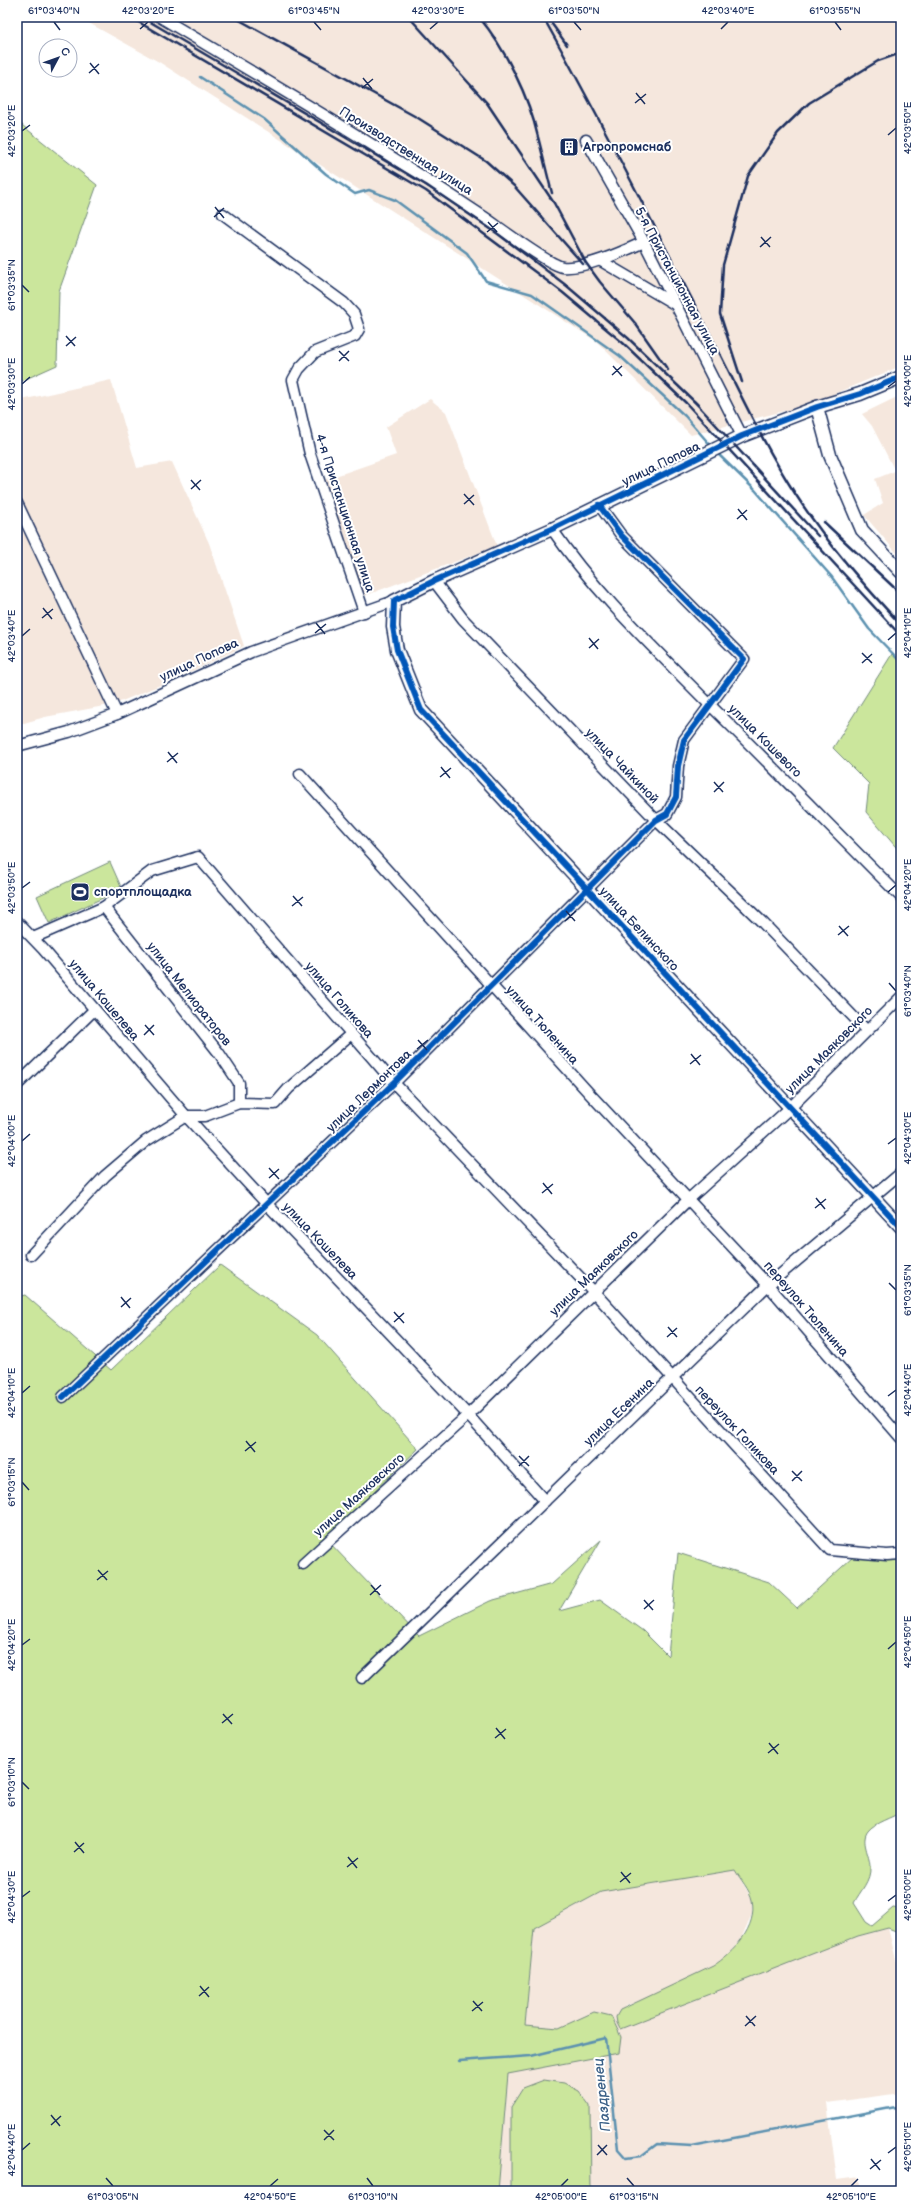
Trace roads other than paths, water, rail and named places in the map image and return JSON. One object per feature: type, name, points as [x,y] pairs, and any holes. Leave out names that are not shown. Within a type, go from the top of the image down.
[{"type":"street","name":"Производственная улица","points":[[160,17],[359,136],[446,191],[538,254],[563,267],[601,261],[644,242]]},
{"type":"street","name":"5-я Пристанционная улица","points":[[586,140],[644,242],[742,436]]},
{"type":"street","name":"4-я Пристанционная улица","points":[[224,214],[344,303],[357,319],[359,329],[355,336],[315,352],[299,369],[293,380],[310,454],[364,612]]},
{"type":"street","points":[[601,261],[676,305]]},
{"type":"street","name":"улица Попова","points":[[434,581],[552,529],[742,436],[817,407],[860,394],[901,377]]},
{"type":"street","points":[[817,407],[830,455],[862,530],[901,572]]},
{"type":"street","points":[[17,504],[117,714]]},
{"type":"street","name":"улица Лермонтова","points":[[63,1397],[394,1083],[656,820],[667,814],[676,797],[678,766],[684,740],[744,659],[621,535],[599,505]]},
{"type":"street","name":"улица Кошевого","points":[[552,529],[573,561],[598,590],[901,897]]},
{"type":"street","points":[[394,601],[434,581]]},
{"type":"street","name":"улица Чайкиной","points":[[434,581],[463,619],[656,820],[763,923],[866,1031]]},
{"type":"street","name":"улица Попова","points":[[17,746],[69,732],[117,714],[251,652],[394,601]]},
{"type":"street","name":"улица Белинского","points":[[394,601],[393,627],[397,650],[420,710],[791,1107],[901,1227]]},
{"type":"street","name":"улица Тюленина","points":[[300,774],[588,1092],[689,1199]]},
{"type":"street","name":"улица Голикова","points":[[33,938],[104,907],[152,871],[198,856],[394,1083],[593,1291]]},
{"type":"street","name":"улица Мелиораторов","points":[[104,907],[219,1053],[239,1082],[239,1103]]},
{"type":"street","name":"улица Кошелева","points":[[17,922],[33,938],[186,1116],[266,1203],[468,1415],[545,1501]]},
{"type":"street","name":"улица Маяковского","points":[[302,1564],[468,1415],[593,1291],[689,1199],[791,1107],[901,997]]},
{"type":"street","points":[[17,1086],[94,1010]]},
{"type":"street","points":[[31,1256],[105,1176],[146,1141],[186,1116],[205,1116],[239,1103],[275,1104],[289,1088],[351,1034]]},
{"type":"street","name":"улица Есенина","points":[[362,1678],[768,1285],[901,1172]]},
{"type":"street","name":"переулок Тюленина","points":[[689,1199],[768,1285],[901,1438]]},
{"type":"street","name":"переулок Голикова","points":[[593,1291],[830,1550],[887,1555],[901,1554]]},
{"type":"waterway","points":[[200,77],[264,119],[326,174],[355,194],[369,190],[395,200],[467,253],[486,281],[532,294],[620,356],[685,416],[712,447]]},
{"type":"waterway","points":[[716,452],[755,490],[831,576],[869,629],[901,662]]},
{"type":"waterway","points":[[896,1230],[901,1236]]},
{"type":"waterway","name":"Паздренец","points":[[459,2061],[531,2056],[606,2038],[618,2149],[626,2158],[641,2156],[657,2144],[692,2146],[901,2106]]},
{"type":"railway","points":[[130,17],[426,191],[562,292],[623,343],[686,403],[901,636]]},
{"type":"railway","points":[[142,17],[426,185],[498,234],[567,286],[628,338],[698,405]]},
{"type":"railway","points":[[234,17],[418,118],[486,161],[514,186],[583,264]]},
{"type":"railway","points":[[409,17],[487,103],[554,203],[586,263],[635,323],[668,370]]},
{"type":"railway","points":[[479,17],[489,29],[507,58],[529,106],[552,193]]},
{"type":"railway","points":[[543,17],[603,127],[770,451],[796,495],[820,530],[859,579],[901,625]]},
{"type":"railway","points":[[552,24],[567,45]]},
{"type":"railway","points":[[742,382],[720,314],[723,265],[748,176],[778,133],[809,103],[878,61],[901,53]]},
{"type":"railway","points":[[694,401],[818,536]]},
{"type":"railway","points":[[824,522],[901,594]]},
{"type":"place","name":"Агропромснаб","points":[[569,147]]},
{"type":"place","name":"спортплощадка","points":[[80,892]]}]
